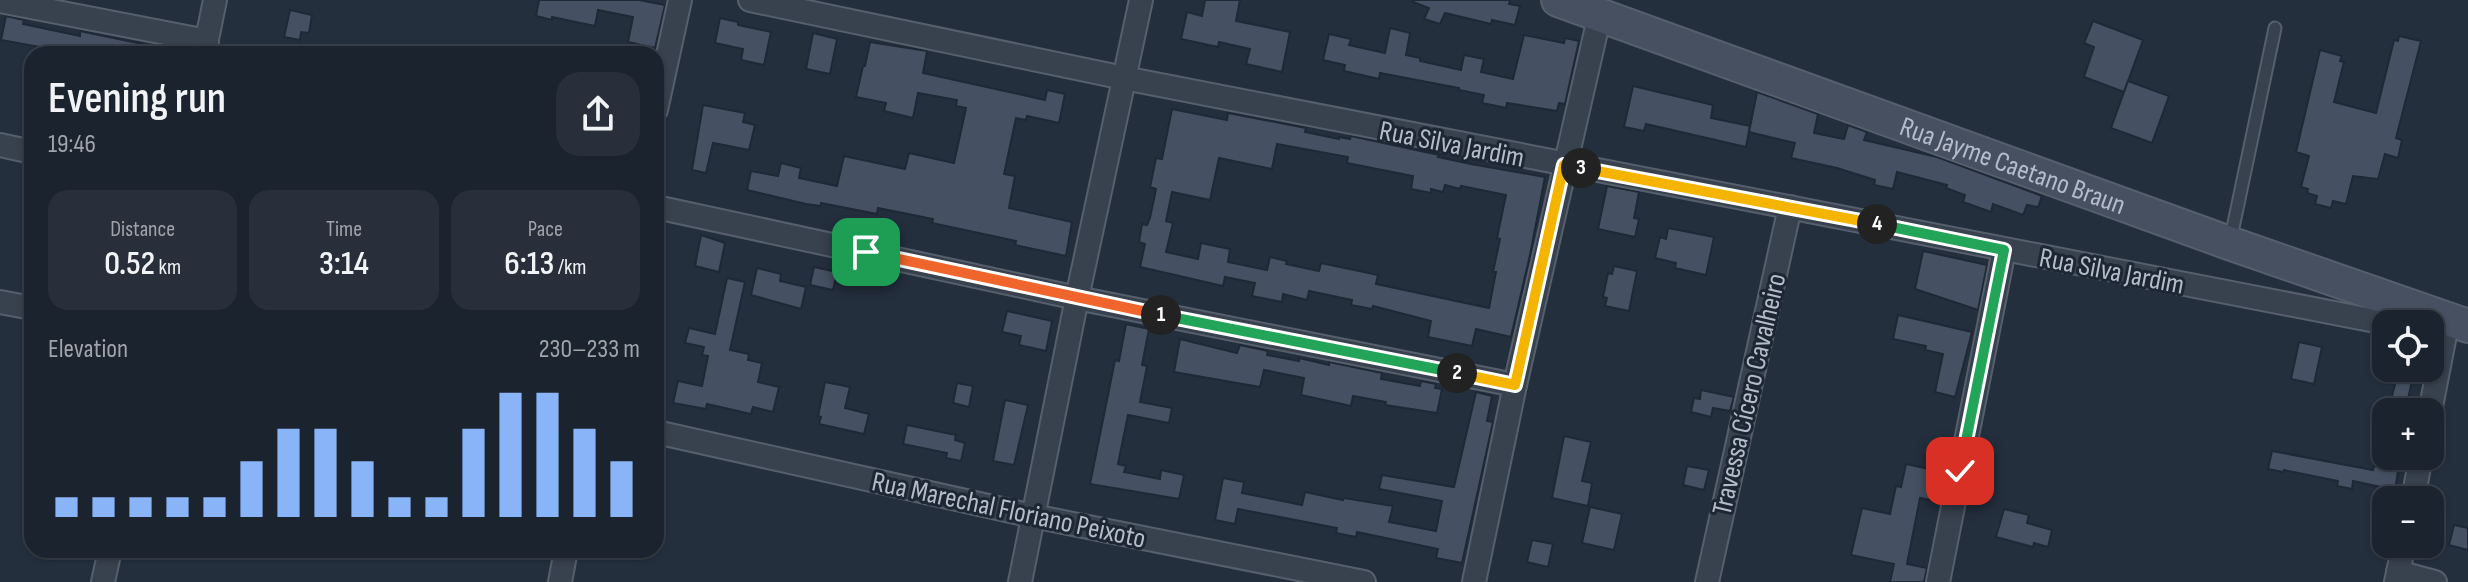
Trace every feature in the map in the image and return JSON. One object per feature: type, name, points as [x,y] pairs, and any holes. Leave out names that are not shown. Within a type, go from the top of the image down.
[{"type":"street","points":[[206,46],[215,0]]},
{"type":"street","points":[[664,73],[680,0]]},
{"type":"street","name":"Rua Silva Jardim","points":[[750,0],[1124,78],[2004,250],[2356,303],[2372,313]]},
{"type":"street","points":[[1020,582],[1141,0]]},
{"type":"street","name":"Rua Jayme Caetano Braun","points":[[1558,0],[2229,243],[2356,303],[2453,332]]},
{"type":"street","points":[[0,1],[197,46]]},
{"type":"street","points":[[1474,582],[1515,385],[1600,14]]},
{"type":"street","points":[[0,145],[24,150]]},
{"type":"street","name":"Travessa Cícero Cavalheiro","points":[[1707,582],[1790,207]]},
{"type":"street","points":[[664,209],[1077,298],[1515,385]]},
{"type":"street","points":[[1938,582],[2004,250]]},
{"type":"street","points":[[0,302],[24,306]]},
{"type":"street","points":[[2434,398],[2453,332]]},
{"type":"street","name":"Rua Marechal Floriano Peixoto","points":[[664,434],[1033,516],[1364,582]]},
{"type":"street","points":[[103,582],[108,558]]},
{"type":"street","points":[[560,582],[564,558]]},
{"type":"street","points":[[2397,577],[2435,582]]},
{"type":"lane","points":[[2229,243],[2275,28]]},
{"type":"building","points":[[539,0],[639,0],[665,5],[655,46],[628,42],[633,17],[598,10],[595,26],[536,16]]},
{"type":"building","points":[[1205,0],[1240,0],[1236,21],[1290,32],[1282,72],[1246,64],[1250,49],[1219,42],[1218,47],[1181,39],[1187,12],[1202,16]]},
{"type":"building","points":[[1414,0],[1510,0],[1509,4],[1520,6],[1515,25],[1492,20],[1491,24],[1445,13],[1440,24],[1424,19],[1429,8]]},
{"type":"building","points":[[290,10],[312,15],[309,33],[301,32],[300,40],[284,37]]},
{"type":"building","points":[[6,16],[24,20],[23,24],[80,36],[80,31],[152,46],[34,46],[1,40]]},
{"type":"building","points":[[720,18],[771,32],[764,65],[741,60],[743,49],[715,43]]},
{"type":"building","points":[[2093,21],[2143,40],[2124,92],[2084,77],[2094,47],[2084,43]]},
{"type":"building","points":[[1390,28],[1410,33],[1406,55],[1420,58],[1420,61],[1461,70],[1464,55],[1484,59],[1481,72],[1513,79],[1524,35],[1564,43],[1565,38],[1579,41],[1565,104],[1559,103],[1557,111],[1507,103],[1506,108],[1482,103],[1484,95],[1459,88],[1380,73],[1379,79],[1344,71],[1345,65],[1323,60],[1329,34],[1351,39],[1349,45],[1385,53]]},
{"type":"building","points":[[813,33],[837,39],[830,74],[806,69]]},
{"type":"building","points":[[2399,36],[2421,41],[2396,138],[2402,140],[2398,158],[2385,154],[2378,179],[2353,176],[2346,204],[2333,201],[2331,208],[2315,204],[2317,196],[2301,187],[2309,156],[2296,152],[2320,50],[2342,56],[2340,61],[2344,62],[2334,102],[2376,113],[2394,40],[2398,41]]},
{"type":"building","points":[[870,42],[927,51],[923,73],[1045,100],[1047,90],[1065,94],[1059,123],[1027,116],[1026,120],[1016,118],[1004,174],[1015,176],[1009,208],[1072,222],[1066,256],[1015,245],[1016,241],[932,223],[933,219],[878,208],[877,214],[821,203],[821,206],[806,204],[747,190],[751,171],[778,176],[781,163],[801,168],[799,178],[837,186],[844,156],[905,169],[909,153],[954,163],[966,108],[956,106],[957,100],[918,93],[913,118],[884,111],[886,103],[856,97]]},
{"type":"building","points":[[2128,81],[2169,96],[2152,143],[2111,128]]},
{"type":"building","points":[[1633,86],[1713,105],[1711,118],[1750,126],[1746,147],[1646,124],[1644,131],[1624,127]]},
{"type":"building","points":[[1757,92],[1818,114],[1814,133],[1844,139],[1848,125],[1867,132],[1864,140],[1937,157],[2042,196],[2038,207],[2027,205],[2023,215],[1993,204],[1991,212],[1963,202],[1965,195],[1946,188],[1947,185],[1897,172],[1893,189],[1874,185],[1875,180],[1837,168],[1791,158],[1795,143],[1749,132]]},
{"type":"building","points":[[703,105],[745,113],[743,122],[755,125],[749,150],[713,143],[706,173],[692,170]]},
{"type":"building","points":[[1172,109],[1227,120],[1228,113],[1306,128],[1305,132],[1339,139],[1350,139],[1351,136],[1471,164],[1545,177],[1511,337],[1476,329],[1472,346],[1428,337],[1431,321],[1373,306],[1372,309],[1351,305],[1352,300],[1309,291],[1307,300],[1283,294],[1282,302],[1252,296],[1255,283],[1225,277],[1223,286],[1140,267],[1145,244],[1139,242],[1142,224],[1147,225],[1150,218],[1156,189],[1150,187],[1156,158],[1162,159]],"holes":[[[1277,144],[1348,157],[1347,163],[1413,176],[1411,189],[1431,193],[1431,189],[1443,192],[1445,185],[1460,189],[1461,186],[1506,195],[1497,238],[1500,239],[1489,308],[1376,284],[1378,275],[1321,263],[1319,271],[1270,257],[1267,270],[1228,262],[1230,249],[1201,243],[1198,259],[1166,252],[1173,223],[1166,221],[1172,192],[1210,200],[1219,158],[1272,169]]]},
{"type":"building","points":[[1607,186],[1639,192],[1634,218],[1639,219],[1635,237],[1598,229]]},
{"type":"building","points":[[1668,228],[1714,237],[1706,275],[1675,268],[1676,263],[1655,258],[1660,237],[1666,239]]},
{"type":"building","points":[[701,235],[725,243],[719,272],[695,266]]},
{"type":"building","points":[[1923,251],[1987,265],[1978,310],[1915,289]]},
{"type":"building","points":[[1614,266],[1637,271],[1629,311],[1605,306],[1607,298],[1603,297],[1608,273],[1612,274]]},
{"type":"building","points":[[814,267],[837,272],[833,290],[810,285]]},
{"type":"building","points":[[757,268],[781,274],[780,281],[806,287],[801,309],[751,295]]},
{"type":"building","points":[[727,278],[745,282],[730,350],[749,354],[748,360],[762,363],[758,382],[779,387],[773,412],[753,407],[751,414],[707,404],[706,409],[673,403],[678,381],[702,386],[708,356],[702,355],[704,347],[685,343],[689,328],[715,334]]},
{"type":"building","points":[[1007,311],[1052,321],[1046,351],[1019,345],[1021,336],[1002,332]]},
{"type":"building","points":[[1898,315],[1972,332],[1955,397],[1935,392],[1943,354],[1925,350],[1926,346],[1893,339]]},
{"type":"building","points":[[1126,324],[1149,329],[1142,365],[1147,366],[1140,402],[1172,408],[1169,423],[1128,415],[1118,464],[1126,466],[1124,472],[1160,479],[1161,470],[1184,475],[1179,499],[1090,484],[1115,360],[1119,361]]},
{"type":"building","points":[[1180,339],[1237,353],[1240,345],[1268,351],[1267,355],[1329,365],[1329,362],[1382,373],[1381,379],[1420,386],[1421,381],[1436,384],[1435,388],[1442,389],[1437,413],[1385,405],[1386,402],[1353,396],[1351,406],[1301,395],[1304,378],[1264,370],[1260,387],[1174,372]]},
{"type":"building","points":[[2299,342],[2322,347],[2314,384],[2291,379]]},
{"type":"building","points":[[825,382],[850,387],[845,408],[869,414],[864,434],[819,424]]},
{"type":"building","points":[[2396,382],[2412,382],[2408,398],[2392,398]]},
{"type":"building","points":[[957,383],[973,386],[969,407],[953,403]]},
{"type":"building","points":[[1701,390],[1734,397],[1730,411],[1713,408],[1711,417],[1691,412],[1694,398],[1700,399]]},
{"type":"building","points":[[1476,392],[1492,396],[1487,421],[1493,422],[1462,563],[1436,558],[1438,549],[1357,532],[1356,537],[1336,533],[1337,528],[1238,509],[1235,524],[1215,520],[1223,478],[1244,482],[1242,493],[1302,505],[1305,492],[1393,506],[1389,522],[1436,531],[1442,501],[1379,489],[1382,475],[1454,487]]},
{"type":"building","points":[[1005,400],[1028,405],[1014,465],[993,461]]},
{"type":"building","points":[[907,425],[956,435],[955,440],[965,443],[961,461],[946,458],[947,453],[903,444]]},
{"type":"building","points":[[1564,436],[1591,442],[1582,481],[1592,483],[1588,506],[1552,498]]},
{"type":"building","points":[[2272,451],[2372,470],[2398,471],[2396,486],[2353,481],[2352,489],[2337,486],[2338,481],[2268,469]]},
{"type":"building","points":[[1906,464],[1934,470],[1932,479],[1944,482],[1940,502],[1920,498],[1907,564],[1927,568],[1924,582],[1890,582],[1894,564],[1851,555],[1862,508],[1890,514],[1896,486],[1901,487]]},
{"type":"building","points":[[1687,466],[1709,470],[1704,490],[1683,485]]},
{"type":"building","points":[[1590,507],[1622,514],[1614,550],[1582,543]]},
{"type":"building","points":[[2004,509],[2029,515],[2027,523],[2052,530],[2048,547],[2034,543],[2033,547],[1996,537]]},
{"type":"building","points":[[2454,525],[2468,528],[2468,550],[2449,545]]},
{"type":"building","points":[[1532,540],[1553,544],[1548,567],[1527,562]]},
{"type":"route","points":[[866,252],[1077,298],[1515,385],[1564,165],[1790,207],[2004,250],[1960,471]]}]
